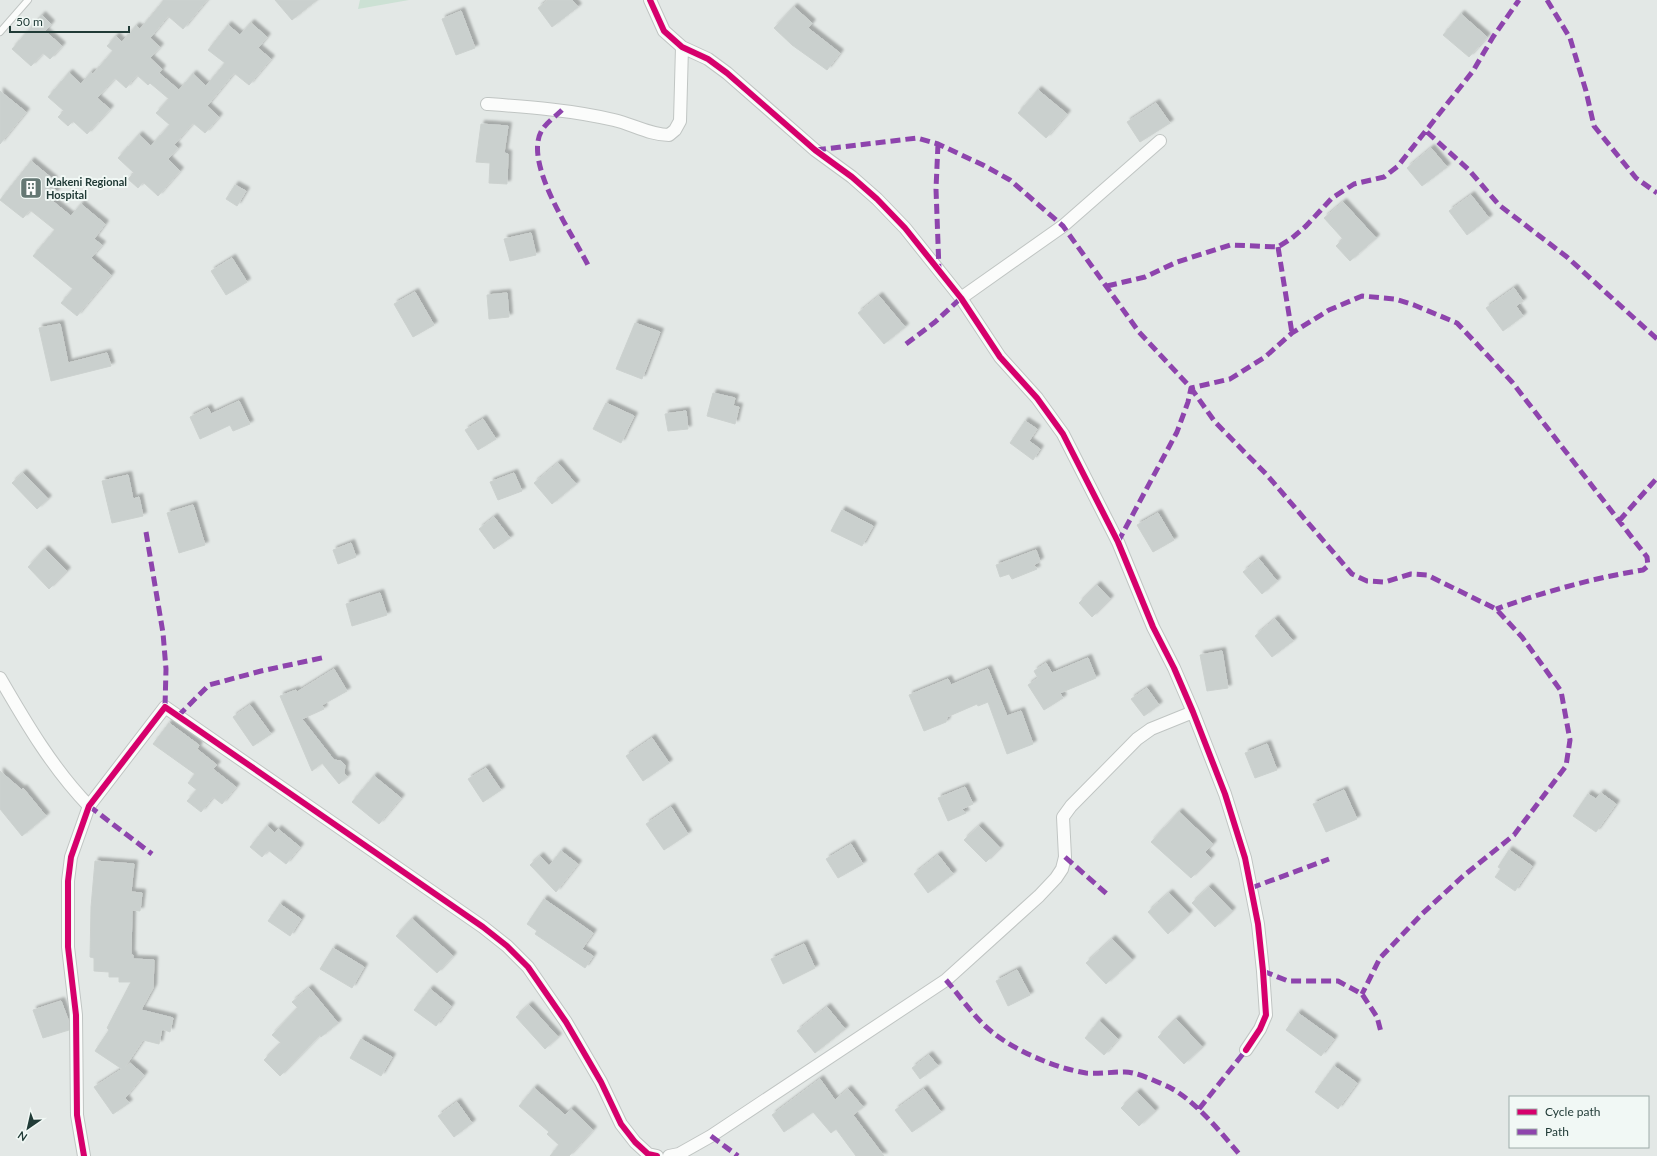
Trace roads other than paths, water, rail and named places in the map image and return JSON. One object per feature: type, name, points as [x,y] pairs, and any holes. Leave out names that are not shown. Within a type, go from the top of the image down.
[{"type":"street","points":[[650,0],[664,31],[682,47],[708,60],[727,73],[815,150],[877,199],[905,228],[961,298],[1000,357],[1037,398],[1063,434],[1118,542],[1153,627],[1174,668],[1225,794],[1245,858],[1258,924],[1266,1015],[1260,1029],[1246,1050]]},
{"type":"street","points":[[487,104],[562,110],[615,120],[661,135],[669,135],[675,130],[680,121],[682,47]]},
{"type":"street","points":[[961,298],[1063,226],[1160,141]]},
{"type":"street","points":[[0,678],[34,735],[69,784],[89,806]]},
{"type":"street","points":[[84,1156],[77,1115],[76,1015],[68,947],[67,906],[71,858],[89,806],[165,707],[477,923],[507,946],[528,968],[566,1022],[601,1082],[621,1124],[635,1142],[648,1154],[657,1156]]},
{"type":"street","points":[[669,1156],[679,1154],[711,1136],[946,980],[1039,896],[1056,878],[1062,869],[1065,857],[1063,817],[1071,806],[1137,739],[1151,729],[1192,712]]},
{"type":"lane","points":[[0,32],[28,0]]},
{"type":"place","name":"Makeni Regional Hospital","points":[[31,188]]}]
